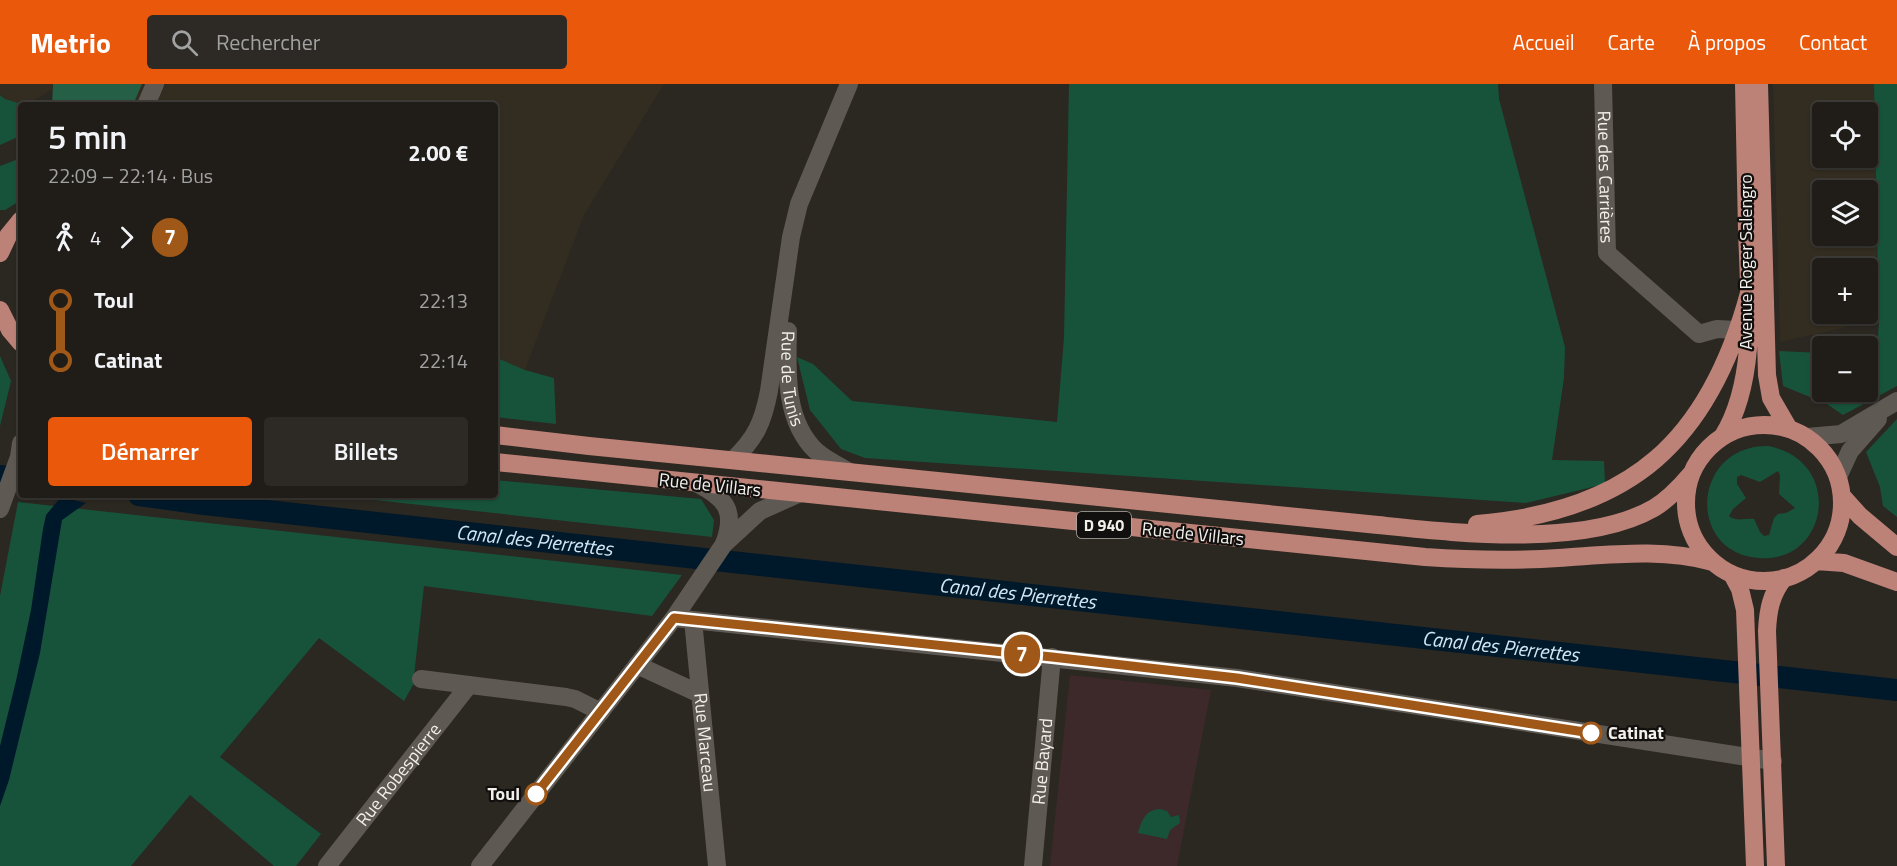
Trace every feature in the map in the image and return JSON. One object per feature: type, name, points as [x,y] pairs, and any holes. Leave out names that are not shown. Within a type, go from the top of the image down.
[{"type":"main road","name":"Avenue Roger Salengro","points":[[1723,436],[1735,414],[1741,393],[1748,341],[1744,84]]},
{"type":"main road","name":"Avenue Roger Salengro","points":[[1759,84],[1767,375],[1771,398],[1789,429]]},
{"type":"main road","points":[[0,253],[12,226]]},
{"type":"main road","points":[[1419,529],[1481,524],[1550,513],[1588,501],[1622,484],[1664,453],[1689,426],[1707,399],[1738,330],[1749,292]]},
{"type":"main road","points":[[0,310],[10,330],[18,339]]},
{"type":"main road","points":[[1755,425],[1775,425],[1789,429],[1807,437],[1826,455],[1838,477],[1842,511],[1837,531],[1827,550],[1798,573],[1784,578],[1755,581],[1732,574],[1713,562],[1699,547],[1688,524],[1685,498],[1691,474],[1704,452],[1723,436],[1755,425]]},
{"type":"main road","name":"Rue de Villars","points":[[498,435],[1419,529],[1500,534],[1600,527],[1630,519],[1656,507],[1672,496],[1691,474]]},
{"type":"main road","name":"Rue de Villars","points":[[498,462],[1443,558],[1511,561],[1647,553],[1693,557],[1713,562]]},
{"type":"main road","points":[[1842,496],[1860,516],[1897,547]]},
{"type":"main road","points":[[1816,561],[1844,563],[1897,582]]},
{"type":"main road","points":[[1732,574],[1743,602],[1746,634],[1755,866]]},
{"type":"main road","points":[[1776,866],[1767,618],[1774,592],[1784,578]]},
{"type":"street","points":[[148,102],[155,84]]},
{"type":"street","name":"Rue de Tunis","points":[[733,460],[754,438],[767,405],[791,237],[799,204],[849,84]]},
{"type":"street","name":"Rue des Carrières","points":[[1603,84],[1607,253],[1699,334],[1717,329],[1738,330]]},
{"type":"street","name":"Rue de Tunis","points":[[788,263],[788,373],[795,418],[806,438],[819,453],[848,471]]},
{"type":"street","points":[[1807,437],[1840,434],[1894,403]]},
{"type":"street","points":[[1838,477],[1850,451],[1894,403]]},
{"type":"street","points":[[1,507],[18,457]]},
{"type":"street","points":[[698,484],[719,497],[727,506],[730,516],[724,544]]},
{"type":"street","points":[[480,866],[637,665],[683,619],[691,592],[724,544],[760,511],[798,494]]},
{"type":"street","points":[[683,619],[1237,678],[1773,761]]},
{"type":"street","name":"Rue Marceau","points":[[683,619],[700,694],[717,866]]},
{"type":"street","name":"Rue Bayard","points":[[1033,866],[1052,657]]},
{"type":"street","points":[[637,665],[700,694]]},
{"type":"street","points":[[421,680],[566,697],[601,712]]},
{"type":"street","name":"Rue Robespierre","points":[[327,866],[469,685]]},
{"type":"shaded area","points":[[0,84],[53,84],[52,90],[30,102],[18,103],[0,95]]},
{"type":"shaded area","points":[[142,84],[664,84],[584,215],[525,370],[498,359],[498,102],[134,102]]},
{"type":"shaded area","points":[[1773,84],[1874,84],[1874,102],[1812,102],[1812,168],[1876,168],[1876,180],[1812,180],[1812,246],[1877,246],[1878,258],[1812,258],[1812,324],[1861,324],[1780,342]]},
{"type":"shaded area","points":[[1878,273],[1879,320],[1878,320]]},
{"type":"shaded area","points":[[1070,675],[1211,690],[1177,866],[1050,866]]},
{"type":"green space","points":[[53,84],[142,84],[134,102],[52,102]]},
{"type":"green space","points":[[1069,84],[1498,84],[1499,99],[1565,347],[1564,378],[1552,460],[1604,461],[1605,484],[1526,503],[865,458],[841,449],[810,410],[797,357],[813,364],[852,401],[1057,422],[1064,338]]},
{"type":"green space","points":[[1874,84],[1897,84],[1897,386],[1878,396],[1878,180],[1876,180],[1876,168],[1878,168],[1878,102],[1874,102]]},
{"type":"green space","points":[[0,95],[18,103],[18,137],[0,145]]},
{"type":"green space","points":[[18,159],[18,202],[5,210],[0,210],[0,166]]},
{"type":"green space","points":[[1779,351],[1812,353],[1812,398],[1783,386]]},
{"type":"green space","points":[[0,356],[11,381],[0,426]]},
{"type":"green space","points":[[498,358],[525,370],[554,378],[556,424],[498,417]]},
{"type":"green space","points":[[1822,402],[1867,402],[1843,415]]},
{"type":"green space","points":[[1897,419],[1897,517],[1883,506],[1880,487],[1866,452]]},
{"type":"green space","points":[[1769,446],[1793,456],[1809,471],[1817,490],[1818,510],[1813,529],[1800,545],[1782,556],[1759,558],[1735,552],[1719,538],[1709,520],[1707,499],[1712,479],[1725,462],[1743,450]],"holes":[[[1778,471],[1780,475],[1779,494],[1795,508],[1778,514],[1774,518],[1769,535],[1764,536],[1760,532],[1754,519],[1738,519],[1729,516],[1733,509],[1746,498],[1737,484],[1737,477],[1741,475],[1760,482]]]},
{"type":"green space","points":[[498,480],[701,499],[714,520],[712,537],[356,498],[498,498]]},
{"type":"green space","points":[[18,502],[682,575],[652,616],[424,586],[413,685],[404,701],[319,638],[220,757],[321,834],[296,866],[274,866],[190,795],[131,866],[0,866],[0,596]]},
{"type":"green space","points":[[1160,809],[1167,811],[1171,817],[1179,815],[1180,823],[1170,830],[1167,839],[1138,833],[1148,814]]},
{"type":"water","points":[[60,498],[86,503],[62,520],[40,653],[9,780],[0,806],[0,746],[31,610],[46,515]]},
{"type":"waterway","name":"Canal des Pierrettes","points":[[0,476],[18,479]]},
{"type":"waterway","points":[[67,506],[72,498]]},
{"type":"waterway","name":"Canal des Pierrettes","points":[[161,498],[1897,690]]},
{"type":"bus line","name":"7","points":[[536,794],[674,618],[1237,678],[1591,733]]},
{"type":"place","name":"Catinat","points":[[1591,733]]},
{"type":"place","name":"Toul","points":[[536,794]]}]
